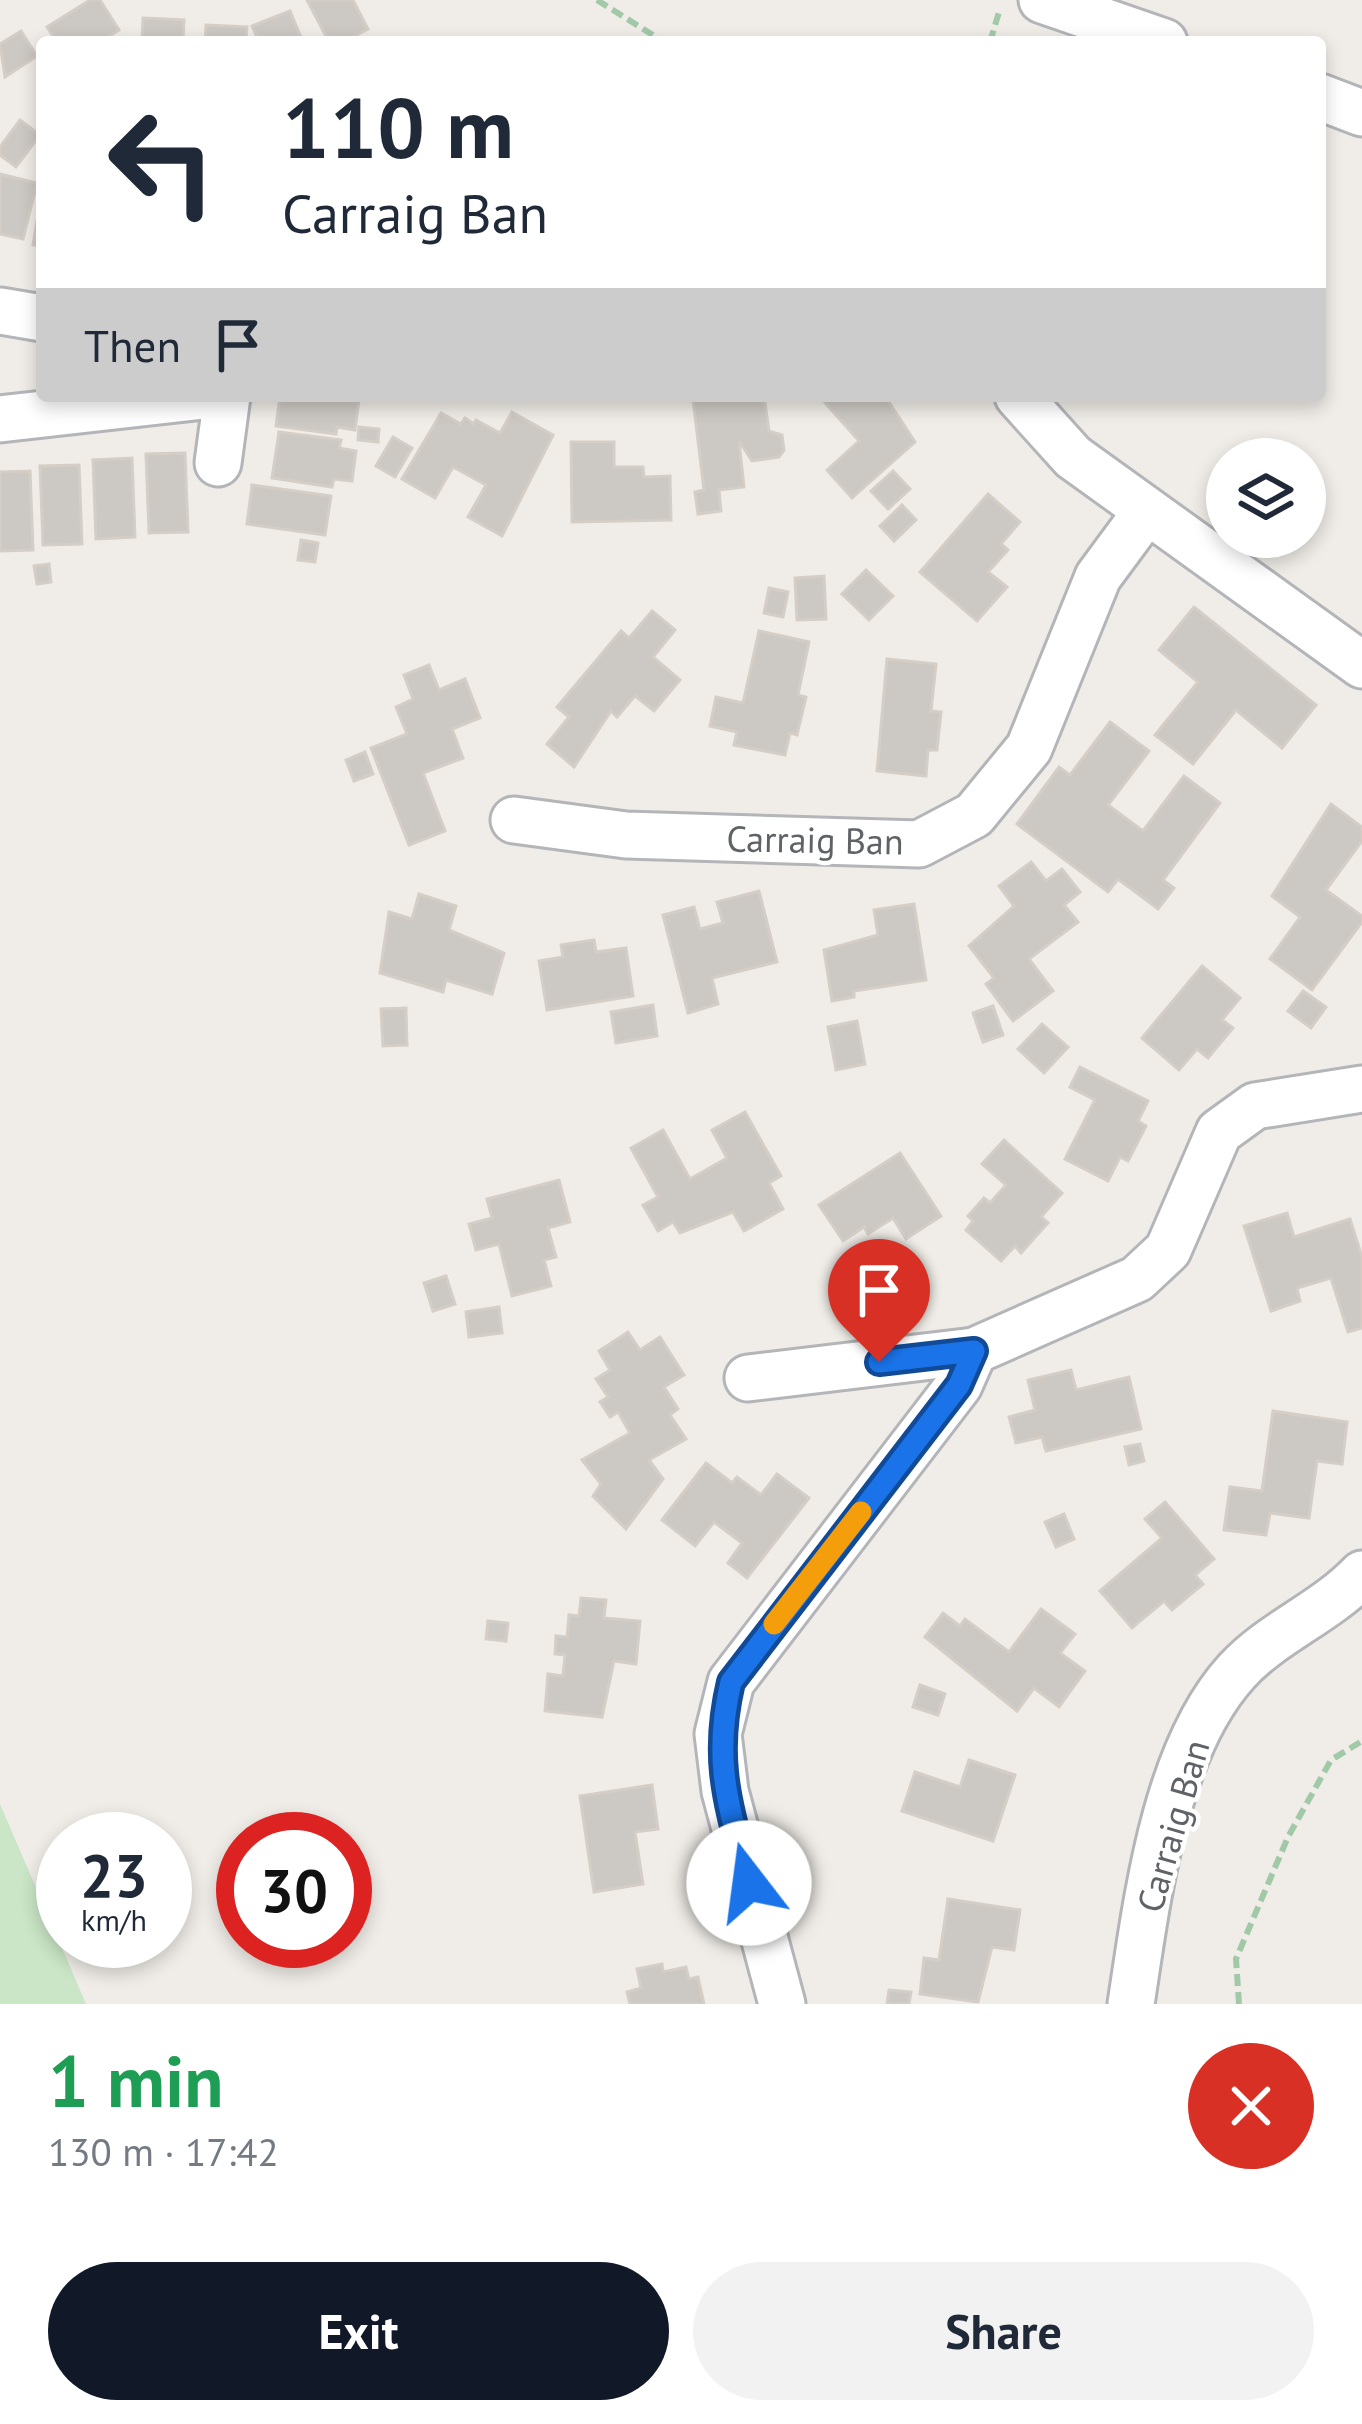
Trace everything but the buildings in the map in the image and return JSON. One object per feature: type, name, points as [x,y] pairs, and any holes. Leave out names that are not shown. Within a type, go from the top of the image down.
[{"type":"street","points":[[1021,6],[1140,36]]},
{"type":"street","points":[[0,311],[36,317]]},
{"type":"street","points":[[0,419],[150,402]]},
{"type":"street","points":[[218,464],[226,402]]},
{"type":"street","points":[[1023,402],[1073,458],[1362,665]]},
{"type":"street","name":"Carraig Ban","points":[[514,820],[626,835],[919,844],[974,815],[1029,748],[1098,577],[1146,512]]},
{"type":"street","points":[[748,1378],[974,1351],[1137,1280],[1168,1250],[1220,1132],[1255,1106],[1362,1089]]},
{"type":"street","points":[[782,2004],[725,1791],[718,1734],[731,1682],[959,1385],[974,1351]]},
{"type":"street","name":"Carraig Ban","points":[[1131,2004],[1146,1906],[1195,1737],[1238,1671],[1362,1574]]},
{"type":"path","points":[[597,0],[654,36]]},
{"type":"path","points":[[995,36],[1021,6]]},
{"type":"path","points":[[1239,2004],[1236,1958],[1288,1837],[1331,1760],[1362,1741]]},
{"type":"green space","points":[[0,1804],[36,1888],[36,1968],[71,1968],[86,2004],[0,2004]]},
{"type":"slow traffic","points":[[774,1624],[861,1512]]},
{"type":"route","points":[[749,1883],[725,1791],[718,1734],[731,1682],[959,1385],[974,1351],[879,1362]]}]
